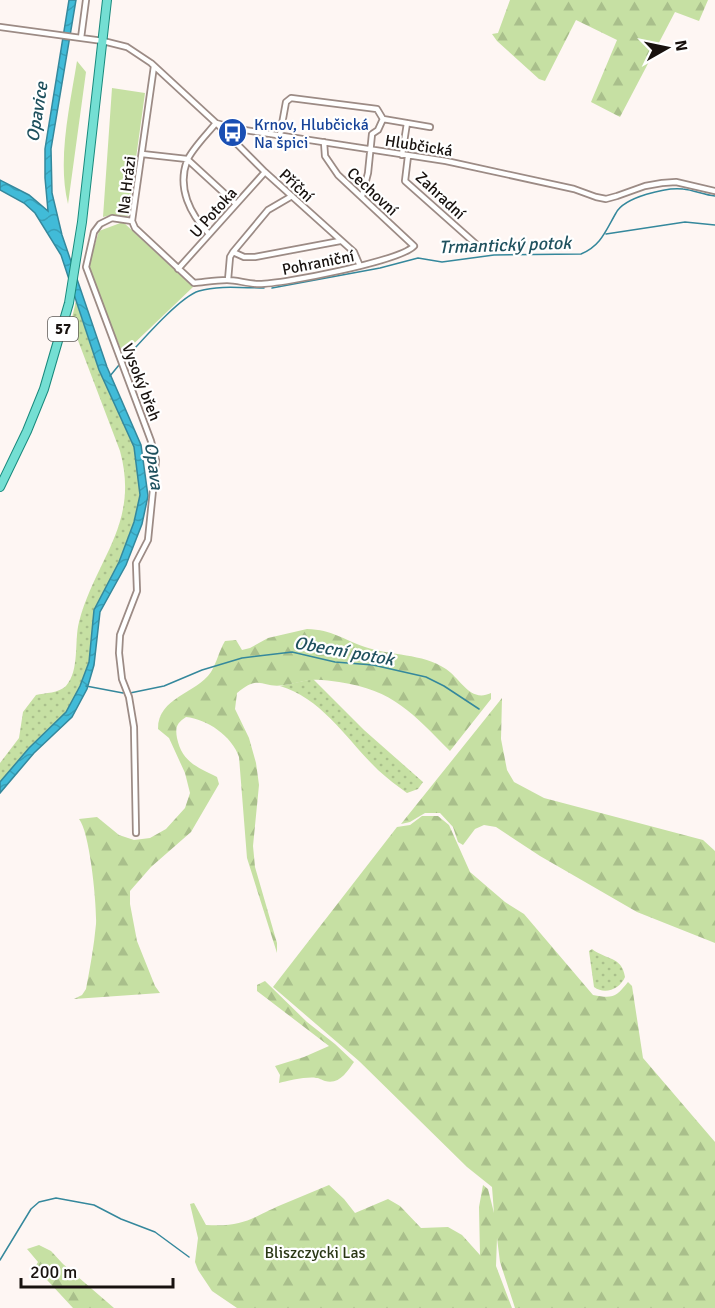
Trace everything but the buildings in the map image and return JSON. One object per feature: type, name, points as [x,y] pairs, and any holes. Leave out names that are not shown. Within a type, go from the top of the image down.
[{"type":"main road","name":"57","points":[[0,487],[27,431],[48,378],[74,280],[107,0]]},
{"type":"street","points":[[79,37],[86,0]]},
{"type":"street","name":"Hlubčická","points":[[0,27],[103,40],[129,48],[154,66],[216,123],[238,129],[468,166],[574,189],[606,199],[662,183],[676,182],[715,191]]},
{"type":"street","name":"Na Hrázi","points":[[154,66],[132,221],[135,228],[194,283],[228,280]]},
{"type":"street","points":[[280,135],[286,104],[291,98],[378,109],[383,118],[430,128]]},
{"type":"street","points":[[362,196],[368,173],[372,134],[377,131],[383,118]]},
{"type":"street","points":[[208,234],[191,212],[184,182],[187,159],[216,123]]},
{"type":"street","name":"Příční","points":[[216,123],[265,172],[354,252],[360,266]]},
{"type":"street","points":[[405,155],[407,123]]},
{"type":"street","points":[[232,140],[238,129]]},
{"type":"street","name":"Cechovní","points":[[324,142],[328,162],[338,175],[414,246],[410,250]]},
{"type":"street","points":[[142,154],[187,159],[236,204]]},
{"type":"street","name":"Zahradní","points":[[405,155],[405,181],[477,245]]},
{"type":"street","name":"U Potoka","points":[[178,269],[265,172]]},
{"type":"street","points":[[228,280],[230,257],[233,252],[268,210],[292,196]]},
{"type":"street","name":"Vysoký břeh","points":[[132,221],[112,218],[100,224],[94,232],[86,266],[156,460],[148,540],[136,563],[136,591],[120,635],[122,679],[129,697],[134,727],[136,833]]},
{"type":"street","points":[[233,252],[255,257],[340,241]]},
{"type":"street","name":"Pohraniční","points":[[228,280],[259,284],[278,282],[380,262],[410,250]]},
{"type":"green space","points":[[510,0],[708,0],[699,21],[675,12],[620,117],[591,102],[617,40],[576,20],[545,81],[539,79],[492,34],[498,33]]},
{"type":"green space","points":[[77,61],[86,72],[68,204],[64,151]]},
{"type":"green space","points":[[112,88],[145,93],[128,216],[103,217]]},
{"type":"green space","points":[[123,222],[193,287],[123,354],[89,272],[99,231]]},
{"type":"green space","points":[[76,301],[99,370],[134,447],[140,495],[134,522],[119,562],[94,610],[89,662],[80,686],[66,712],[29,748],[0,782],[0,763],[19,738],[23,712],[36,695],[60,690],[70,679],[75,664],[79,622],[86,599],[113,540],[124,500],[125,477],[120,451],[71,322]]},
{"type":"green space","points":[[307,629],[331,633],[375,650],[427,660],[446,669],[471,692],[477,695],[491,693],[491,699],[450,751],[401,706],[374,691],[358,686],[308,680],[277,686],[251,684],[237,693],[235,709],[249,738],[259,785],[253,846],[255,867],[277,943],[277,953],[247,858],[239,757],[236,749],[225,736],[210,725],[194,718],[183,719],[176,731],[179,746],[191,763],[217,777],[219,784],[191,832],[151,867],[130,891],[130,904],[137,941],[160,993],[74,999],[82,995],[86,989],[96,924],[89,853],[79,819],[97,817],[119,835],[134,840],[150,838],[166,829],[185,808],[190,793],[185,773],[169,738],[158,729],[164,710],[211,672],[225,641],[236,640],[242,650],[268,638]]},
{"type":"green space","points":[[313,679],[364,730],[423,782],[418,789],[407,793],[400,788],[378,770],[322,710],[295,692],[280,686]]},
{"type":"green space","points":[[502,698],[501,739],[507,770],[514,782],[544,798],[703,840],[715,851],[715,943],[637,912],[540,856],[496,827],[484,825],[475,829],[463,845],[458,842],[453,827],[440,813],[425,813],[410,822],[401,824]]},
{"type":"green space","name":"Bliszczycki Las","points":[[422,816],[438,816],[449,825],[470,872],[505,902],[524,914],[593,995],[610,997],[617,994],[628,982],[632,986],[643,1058],[715,1142],[715,1308],[515,1308],[500,1262],[497,1238],[496,1266],[512,1308],[237,1308],[212,1291],[198,1270],[195,1262],[198,1238],[190,1204],[194,1203],[206,1225],[229,1225],[246,1221],[329,1185],[355,1213],[388,1199],[400,1206],[421,1228],[448,1227],[462,1235],[480,1255],[479,1207],[483,1185],[488,1189],[494,1213],[492,1187],[467,1167],[359,1061],[273,987],[397,827],[410,825]]},
{"type":"green space","points":[[592,949],[621,965],[625,977],[616,988],[607,991],[594,987],[589,951]]},
{"type":"green space","points":[[265,981],[307,1022],[354,1062],[342,1077],[330,1082],[308,1078],[279,1083],[280,1075],[275,1066],[329,1046],[257,991],[257,985]]},
{"type":"green space","points":[[39,1245],[51,1251],[114,1308],[73,1308],[35,1267],[38,1262],[27,1249]]},
{"type":"water","points":[[69,0],[76,0],[51,149],[52,193],[62,235],[107,367],[141,445],[148,496],[142,524],[126,565],[100,612],[94,665],[87,689],[72,717],[34,753],[0,793],[0,782],[29,748],[66,712],[80,686],[89,662],[94,610],[119,562],[134,522],[140,495],[134,447],[99,370],[61,255],[35,213],[24,203],[0,190],[0,180],[29,195],[48,211],[45,149]]},
{"type":"waterway","name":"Trmantický potok","points":[[272,288],[380,268],[418,258],[442,262],[494,255],[581,254],[594,247],[621,207],[636,198],[657,191],[676,189],[715,196]]},
{"type":"waterway","points":[[606,234],[685,222],[715,225]]},
{"type":"waterway","name":"Trmantický potok","points":[[124,360],[160,322],[191,295],[215,288],[264,288]]},
{"type":"waterway","name":"Trmantický potok","points":[[110,376],[119,365]]},
{"type":"waterway","name":"Obecní potok","points":[[130,693],[164,686],[202,670],[242,658],[292,652],[335,662],[373,665],[426,677],[479,709]]},
{"type":"waterway","points":[[86,686],[123,693]]},
{"type":"waterway","points":[[0,1260],[31,1209],[39,1202],[56,1198],[94,1205],[121,1219],[155,1232],[189,1257]]},
{"type":"place","name":"Krnov, Hlubčická Na špici","points":[[233,133]]},
{"type":"water label","name":"Opavice","points":[[37,112]]},
{"type":"water label","name":"Opava","points":[[154,466]]}]
